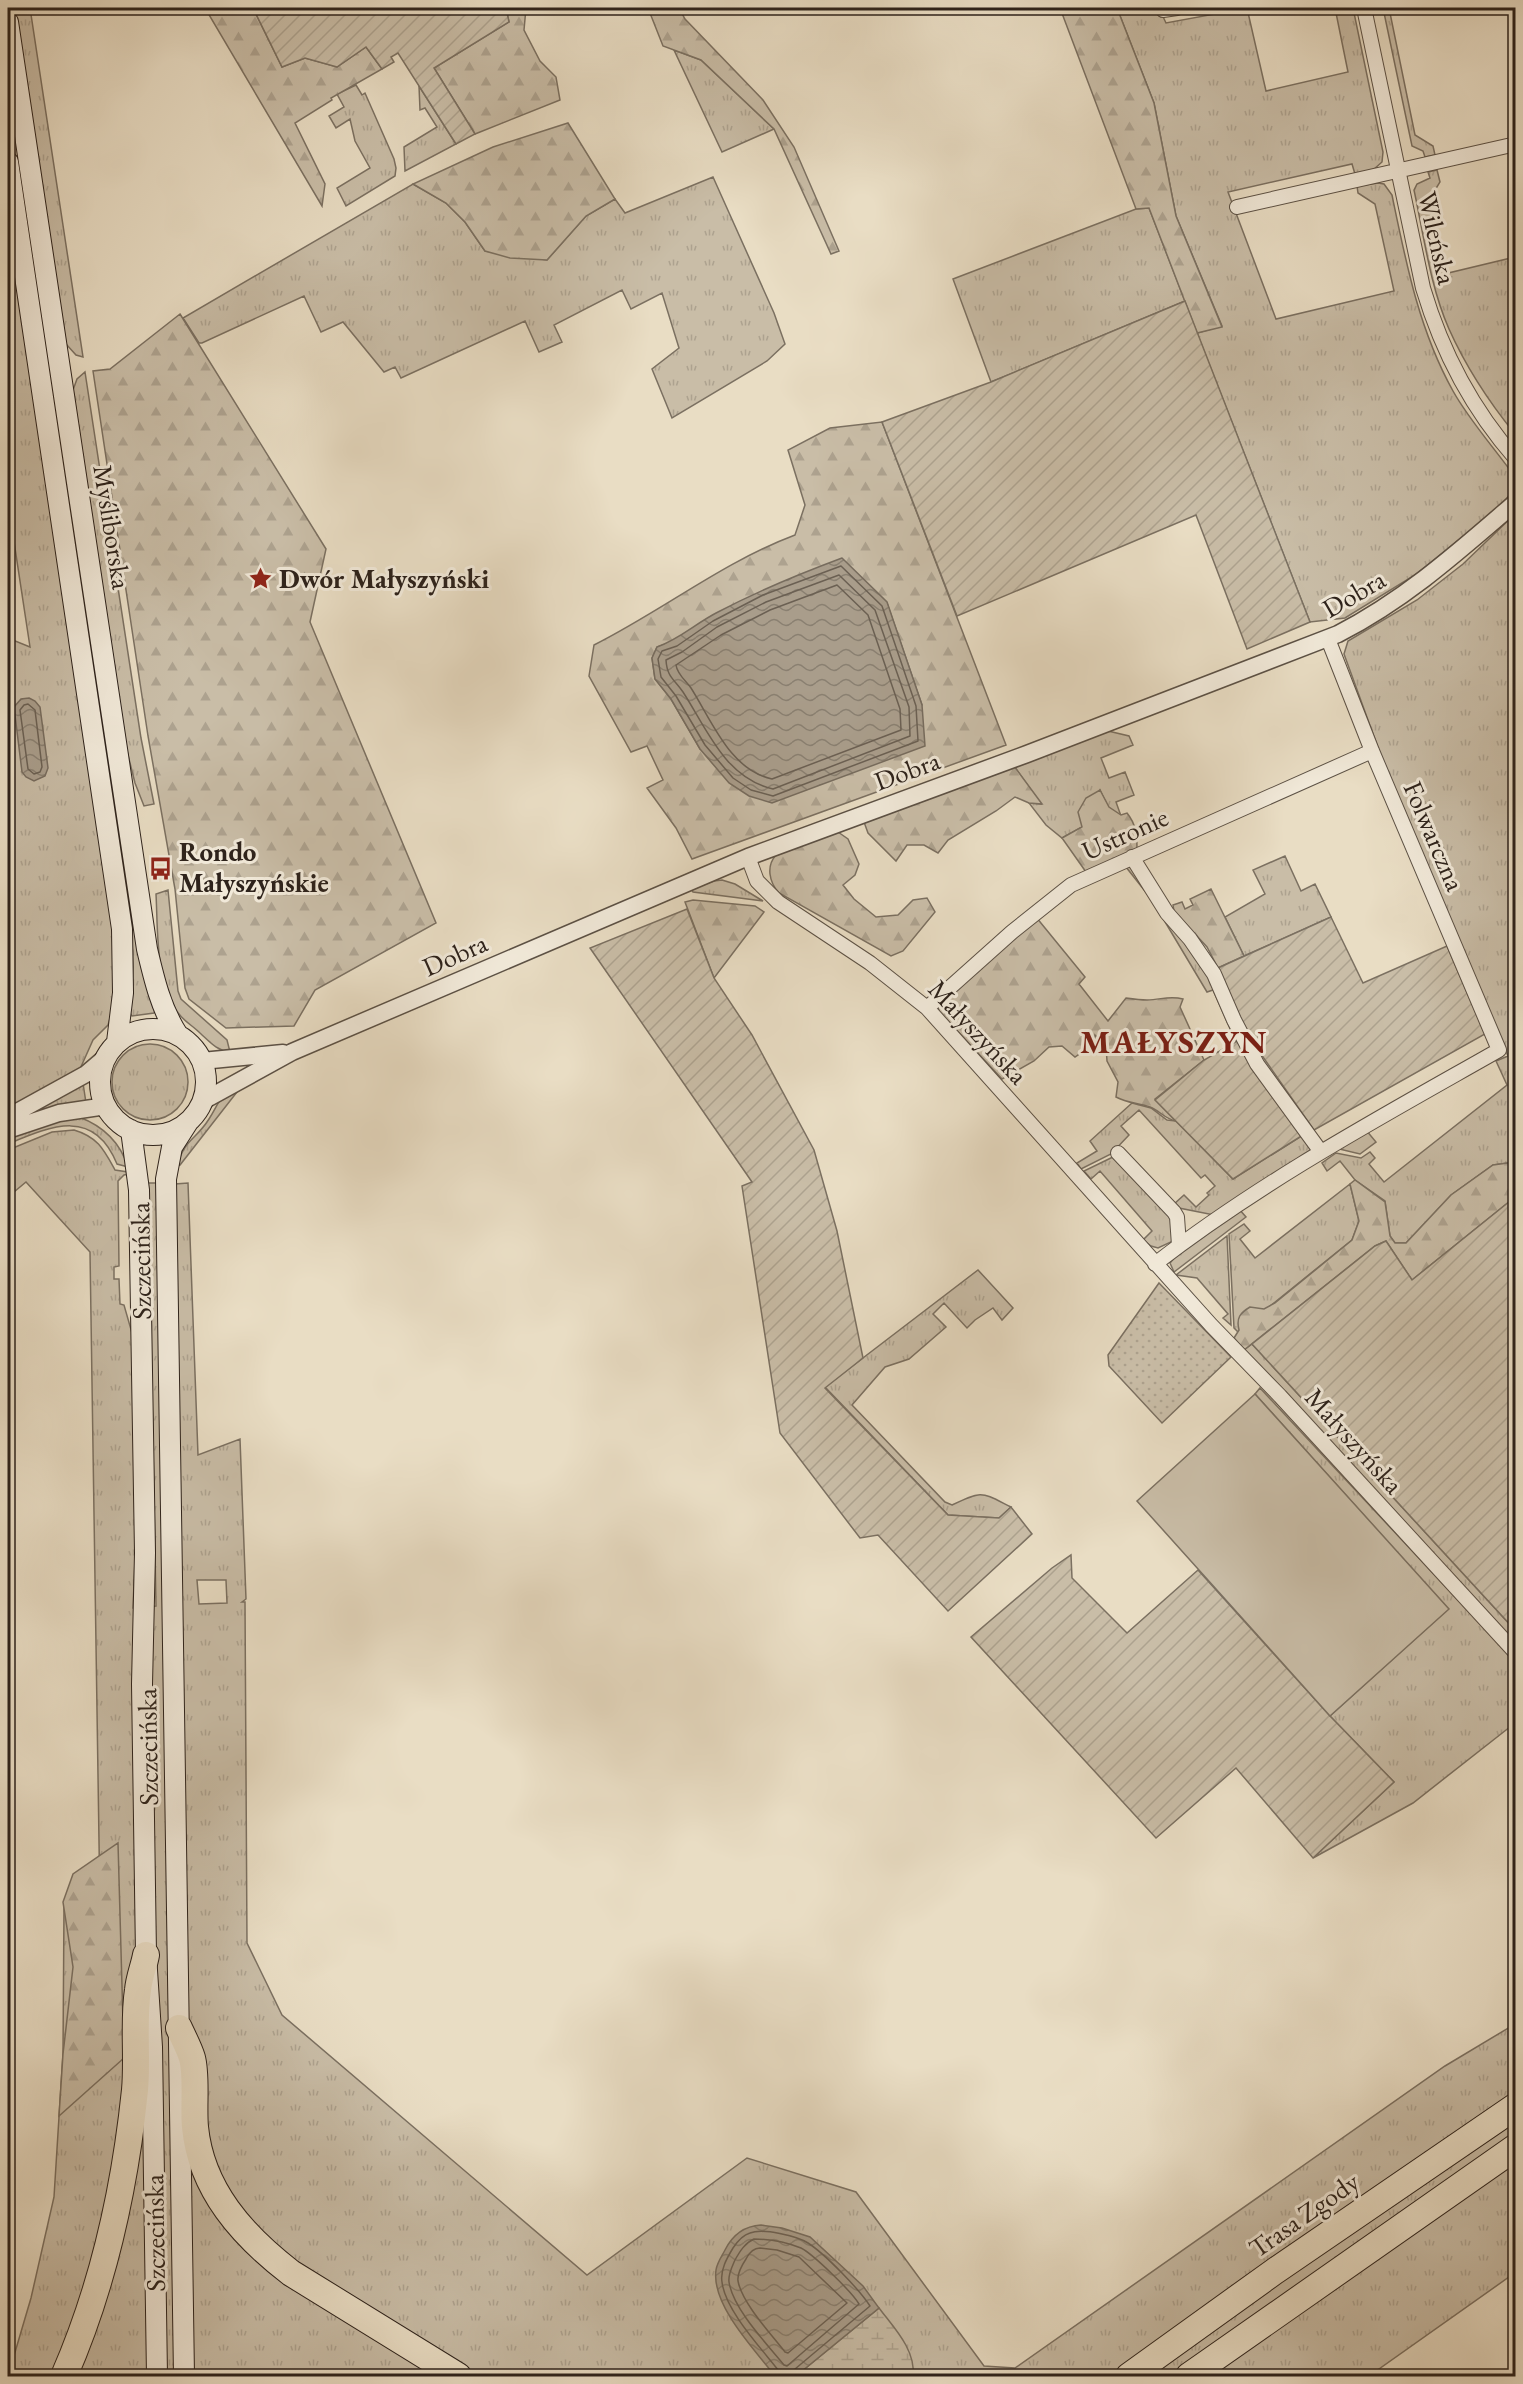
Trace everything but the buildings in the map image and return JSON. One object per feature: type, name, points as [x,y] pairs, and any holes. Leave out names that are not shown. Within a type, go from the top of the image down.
[{"type":"highway","points":[[64,2376],[77,2347],[100,2273],[119,2192],[135,2089],[137,1990],[146,1954]]},
{"type":"highway","points":[[179,2028],[192,2058],[194,2109],[199,2148],[216,2193],[240,2227],[291,2273],[458,2376]]},
{"type":"highway","name":"Trasa Zgody","points":[[1129,2376],[1285,2264],[1515,2106]]},
{"type":"highway","points":[[1189,2376],[1515,2147]]},
{"type":"main road","name":"Myśliborska","points":[[8,22],[147,949],[160,996],[178,1035]]},
{"type":"main road","name":"Myśliborska","points":[[8,162],[122,928],[123,993],[112,1049]]},
{"type":"main road","points":[[147,1029],[163,1029],[178,1035],[192,1046],[202,1061],[206,1081],[203,1101],[188,1122],[175,1130],[160,1134],[146,1134],[131,1130],[117,1120],[106,1106],[101,1089],[101,1072],[112,1049],[131,1033],[147,1029]]},
{"type":"main road","name":"Szczecińska","points":[[184,2376],[166,1179],[172,1147],[188,1122]]},
{"type":"main road","name":"Szczecińska","points":[[131,1130],[138,1179],[141,1307],[145,1553],[142,1684],[146,1954],[152,2047],[157,2376]]},
{"type":"street","name":"Wileńska","points":[[1364,8],[1422,288],[1444,350],[1472,401],[1515,459]]},
{"type":"street","points":[[1237,207],[1515,144]]},
{"type":"street","name":"Dobra","points":[[203,1101],[292,1052],[748,857],[1328,639],[1364,621],[1412,590],[1515,502]]},
{"type":"street","name":"Folwarczna","points":[[1321,1152],[1499,1050],[1372,751],[1328,639]]},
{"type":"street","name":"Ustronie","points":[[927,1008],[1012,932],[1071,885],[1372,751]]},
{"type":"street","name":"Małyszyńska","points":[[748,857],[758,881],[778,902],[870,963],[927,1008],[1155,1264],[1280,1396],[1515,1653]]},
{"type":"street","points":[[1132,857],[1167,913],[1190,939],[1214,974],[1257,1064],[1321,1152],[1200,1229],[1155,1264]]},
{"type":"street","points":[[8,1117],[86,1074],[112,1049]]},
{"type":"street","name":"Dobra","points":[[202,1061],[292,1052]]},
{"type":"street","points":[[8,1130],[59,1113],[106,1106]]},
{"type":"street","points":[[1118,1153],[1174,1212],[1177,1217],[1179,1245]]},
{"type":"green space","points":[[15,8],[30,8],[83,357],[76,355],[66,344]]},
{"type":"green space","points":[[205,8],[253,8],[282,67],[305,58],[337,67],[366,47],[382,69],[331,98],[332,100],[295,123],[325,184],[322,206]]},
{"type":"green space","points":[[253,8],[506,8],[509,22],[434,68],[475,134],[456,144],[398,53],[391,57],[394,62],[382,69],[366,47],[337,67],[305,58],[282,67]]},
{"type":"green space","points":[[506,8],[526,8],[524,30],[540,61],[556,77],[560,100],[475,134],[434,68],[509,22]]},
{"type":"green space","points":[[648,8],[679,8],[685,19],[763,100],[794,147],[839,251],[831,254],[774,129],[701,60],[663,46]]},
{"type":"green space","points":[[1060,8],[1117,8],[1154,103],[1176,216],[1222,327],[1197,333],[1149,208],[1136,209]]},
{"type":"green space","points":[[1117,8],[1159,8],[1166,23],[1247,8],[1266,91],[1348,72],[1335,8],[1353,8],[1383,152],[1382,162],[1373,170],[1355,174],[1352,164],[1228,192],[1276,319],[1394,291],[1375,204],[1358,193],[1357,186],[1384,184],[1392,195],[1415,296],[1441,368],[1467,413],[1515,477],[1514,489],[1501,506],[1415,575],[1345,618],[1310,622],[1197,333],[1222,326],[1176,216],[1154,103]]},
{"type":"green space","points":[[1383,8],[1389,8],[1415,135],[1433,146],[1435,155],[1425,157],[1423,151],[1412,146]]},
{"type":"green space","points":[[674,50],[701,60],[774,129],[722,152]]},
{"type":"green space","points":[[8,79],[154,1013],[132,1016],[130,1013],[132,937],[8,109]]},
{"type":"green space","points":[[356,85],[362,95],[365,93],[396,168],[395,176],[346,206],[337,188],[370,168],[355,141],[350,119],[336,128],[329,116],[344,107],[337,94]]},
{"type":"green space","points":[[419,86],[456,144],[405,171],[404,147],[437,127],[425,108],[420,110]]},
{"type":"green space","points":[[568,123],[615,199],[586,216],[547,260],[510,258],[485,251],[465,222],[446,203],[413,184],[493,147]]},
{"type":"green space","points":[[1437,170],[1440,182],[1429,200],[1444,274],[1515,257],[1515,434],[1470,370],[1442,313],[1428,261],[1414,190],[1417,184],[1430,178],[1428,172]]},
{"type":"green space","points":[[713,177],[774,313],[785,344],[767,361],[672,418],[652,369],[679,348],[662,293],[631,309],[622,290],[554,325],[562,342],[539,352],[525,321],[401,378],[395,367],[384,372],[343,322],[321,332],[304,296],[202,343],[199,343],[183,318],[413,184],[446,203],[465,222],[485,251],[547,260],[586,216],[615,199],[625,213]]},
{"type":"green space","points":[[1149,208],[1185,301],[991,382],[953,279],[1136,209]]},
{"type":"green space","points":[[8,228],[113,929],[114,980],[112,1012],[108,1025],[93,1040],[80,1069],[8,1109],[8,638],[30,647],[8,502]]},
{"type":"green space","points":[[1185,301],[1310,622],[1247,649],[1196,515],[957,616],[882,422],[991,382]]},
{"type":"green space","points":[[180,314],[326,549],[310,622],[436,923],[315,990],[294,1026],[226,1028],[189,999],[185,988],[175,889],[148,736],[93,371],[110,369]]},
{"type":"green space","points":[[85,372],[141,738],[154,804],[144,806],[135,783],[127,751],[73,390],[77,379]]},
{"type":"green space","points":[[882,422],[1006,745],[692,859],[676,828],[647,788],[663,780],[647,746],[631,752],[589,676],[594,645],[743,559],[795,535],[805,505],[788,450],[830,428]],"holes":[[[887,603],[922,705],[700,749],[671,699],[655,679],[652,658],[657,647],[674,641]]]},
{"type":"green space","points":[[1515,514],[1515,1162],[1493,1165],[1451,1195],[1406,1243],[1395,1243],[1390,1236],[1385,1201],[1355,1180],[1340,1161],[1327,1171],[1322,1163],[1336,1153],[1361,1158],[1370,1152],[1375,1158],[1369,1164],[1384,1182],[1507,1085],[1496,1061],[1508,1056],[1380,753],[1344,654],[1348,641],[1417,600],[1463,564]]},
{"type":"green space","points":[[1108,731],[1129,736],[1133,745],[1101,758],[1109,778],[1125,772],[1134,795],[1116,802],[1121,816],[1108,807],[1100,790],[1082,827],[1062,838],[1046,825],[1029,803],[1041,804],[1014,766]]},
{"type":"green space","points":[[1014,766],[1042,804],[1029,803],[1015,797],[948,840],[938,853],[924,845],[907,845],[896,861],[868,833],[864,822]]},
{"type":"green space","points":[[1100,790],[1109,807],[1121,815],[1127,813],[1130,817],[1137,839],[1137,849],[1086,872],[1062,838],[1082,827],[1078,812],[1086,798]]},
{"type":"green space","points":[[838,832],[848,839],[859,864],[855,875],[843,885],[854,899],[876,917],[898,915],[913,900],[927,898],[935,912],[903,951],[891,956],[779,893],[773,884],[770,869],[776,855]]},
{"type":"green space","points":[[1285,856],[1301,891],[1315,884],[1331,917],[1244,956],[1225,917],[1265,894],[1253,870]]},
{"type":"green space","points":[[1132,865],[1212,978],[1270,1089],[1236,1042],[1213,990],[1207,992],[1152,900],[1126,867]]},
{"type":"green space","points":[[722,880],[735,884],[763,901],[693,892],[691,889]]},
{"type":"green space","points":[[1211,889],[1244,956],[1218,968],[1207,947],[1174,911],[1173,905],[1182,902],[1185,909],[1193,905],[1190,899]]},
{"type":"green space","points":[[168,890],[178,991],[181,999],[227,1040],[230,1052],[214,1045],[179,1014],[171,1002],[159,956],[156,894]]},
{"type":"green space","points":[[693,900],[755,906],[764,912],[714,978],[685,902]]},
{"type":"green space","points":[[687,909],[714,978],[752,1035],[814,1150],[837,1231],[863,1358],[825,1388],[948,1515],[999,1518],[1011,1507],[1032,1534],[948,1611],[878,1535],[860,1538],[780,1433],[742,1186],[752,1182],[590,948]]},
{"type":"green space","points":[[1036,917],[1085,977],[1079,984],[1108,1021],[1126,998],[1183,999],[1180,1007],[1204,1060],[1155,1099],[1176,1121],[1150,1107],[1116,1097],[1118,1082],[1107,1061],[1106,1046],[1095,1035],[1095,1043],[1075,1057],[1062,1046],[1049,1047],[1034,1061],[1002,1079],[939,1011],[938,1006]]},
{"type":"green space","points":[[1331,917],[1363,983],[1447,946],[1485,1034],[1314,1130],[1249,1037],[1218,968]]},
{"type":"green space","points":[[1237,1041],[1303,1135],[1233,1179],[1155,1100],[1204,1060]]},
{"type":"green space","points":[[150,1044],[165,1047],[177,1055],[185,1067],[188,1082],[185,1097],[177,1109],[165,1117],[150,1120],[135,1117],[123,1109],[115,1097],[112,1082],[115,1067],[123,1055],[135,1047]]},
{"type":"green space","points":[[83,1083],[86,1103],[24,1119],[46,1103]]},
{"type":"green space","points":[[237,1086],[237,1092],[177,1166],[187,1144],[204,1126],[220,1100]]},
{"type":"green space","points":[[1132,1103],[1151,1108],[1167,1120],[1176,1121],[1233,1179],[1303,1135],[1314,1152],[1214,1215],[1174,1207],[1173,1205],[1184,1195],[1196,1207],[1215,1186],[1205,1175],[1201,1178],[1139,1110],[1121,1126],[1129,1135],[1111,1154],[1081,1169],[1077,1163],[1097,1151],[1090,1141]]},
{"type":"green space","points":[[79,1117],[96,1125],[110,1136],[125,1158],[128,1167],[117,1164],[107,1146],[96,1134],[84,1128],[55,1127],[8,1144],[8,1138],[41,1124]]},
{"type":"green space","points":[[74,1130],[89,1136],[104,1150],[115,1170],[129,1174],[124,1175],[118,1181],[119,1266],[114,1267],[114,1279],[119,1279],[120,1304],[124,1305],[132,1333],[136,1536],[133,1608],[156,1606],[148,1183],[158,1183],[182,1605],[175,1184],[188,1183],[198,1455],[240,1439],[246,1599],[242,1602],[245,1602],[247,1943],[282,2015],[587,2275],[747,2158],[856,2192],[984,2366],[1015,2368],[1445,2066],[1515,2024],[1515,2277],[1509,2277],[1369,2376],[8,2376],[31,2298],[54,2197],[63,2053],[64,1907],[100,1906],[90,1252],[26,1182],[8,1197],[8,1150],[52,1132]],"holes":[[[197,1580],[226,1580],[227,1603],[199,1604]]]},
{"type":"green space","points":[[1366,1130],[1376,1142],[1360,1154],[1335,1148]]},
{"type":"green space","points":[[1115,1156],[1172,1216],[1173,1239],[1171,1242],[1158,1248],[1143,1240],[1152,1231],[1100,1171],[1091,1179],[1084,1171]]},
{"type":"green space","points":[[1515,1162],[1515,1197],[1412,1280],[1386,1241],[1375,1246],[1244,1350],[1234,1338],[1239,1330],[1240,1316],[1244,1311],[1250,1307],[1264,1309],[1275,1303],[1352,1240],[1359,1221],[1350,1184],[1355,1180],[1385,1202],[1390,1236],[1395,1243],[1406,1243],[1451,1195],[1493,1165]]},
{"type":"green space","points":[[1350,1184],[1359,1221],[1352,1240],[1238,1332],[1234,1328],[1229,1234],[1244,1224],[1250,1231],[1240,1239],[1255,1258]]},
{"type":"green space","points":[[1515,1197],[1515,1630],[1252,1344],[1375,1246],[1386,1241],[1412,1280]]},
{"type":"green space","points":[[1239,1209],[1246,1217],[1174,1272],[1170,1263],[1188,1242]]},
{"type":"green space","points":[[1227,1236],[1231,1325],[1223,1318],[1228,1314],[1197,1278],[1176,1275]]},
{"type":"green space","points":[[978,1270],[1013,1308],[1002,1320],[993,1308],[967,1328],[944,1303],[933,1314],[946,1327],[909,1359],[885,1367],[852,1405],[945,1502],[952,1505],[976,1495],[987,1496],[1011,1507],[999,1518],[948,1515],[825,1387]]},
{"type":"green space","points":[[1159,1283],[1231,1357],[1162,1423],[1109,1366],[1108,1355]]},
{"type":"green space","points":[[1252,1344],[1515,1630],[1515,1642],[1244,1350]]},
{"type":"green space","points":[[1260,1388],[1515,1661],[1515,1723],[1413,1803],[1313,1858],[1394,1782],[1330,1716],[1448,1609],[1255,1394]]},
{"type":"green space","points":[[1255,1394],[1449,1609],[1330,1716],[1137,1501]]},
{"type":"green space","points":[[1071,1555],[1072,1578],[1127,1633],[1198,1570],[1330,1716],[1394,1782],[1313,1858],[1236,1768],[1156,1838],[971,1637],[1052,1568]]},
{"type":"green space","points":[[118,1843],[124,2058],[59,2116],[63,2054],[73,1967],[63,1902],[73,1874]]},
{"type":"green space","points":[[879,2308],[908,2348],[913,2376],[796,2376]]},
{"type":"water","points":[[842,558],[887,602],[922,705],[925,746],[772,803],[749,796],[729,783],[700,749],[671,699],[655,679],[652,658],[657,647],[673,640],[718,612],[779,583]]},
{"type":"water","points":[[29,698],[40,707],[48,768],[45,776],[34,781],[22,772],[14,707],[21,699]]},
{"type":"water","points":[[761,2225],[782,2228],[810,2237],[863,2286],[879,2308],[796,2376],[775,2376],[727,2312],[716,2284],[717,2265],[728,2244],[744,2229]]},
{"type":"place","name":"Dwór Małyszyński","points":[[261,579]]},
{"type":"place","name":"Rondo Małyszyńskie","points":[[161,868]]},
{"type":"district","name":"MAŁYSZYN","points":[[1174,1041]]}]
